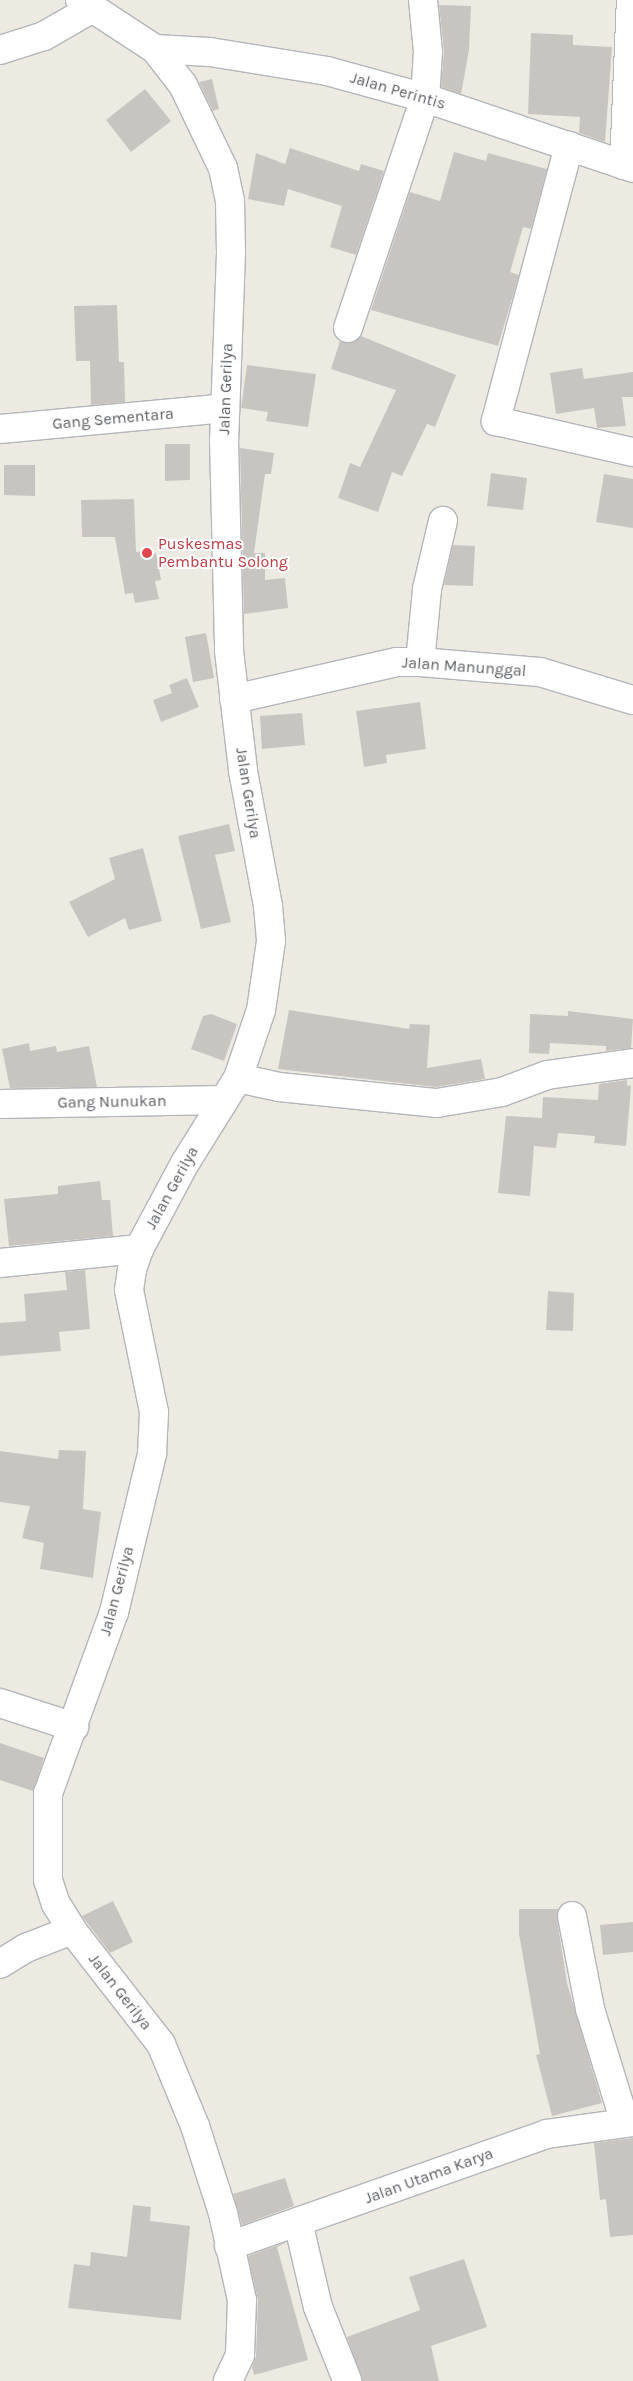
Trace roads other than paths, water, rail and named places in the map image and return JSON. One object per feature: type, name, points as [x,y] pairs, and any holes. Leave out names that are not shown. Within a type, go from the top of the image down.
[{"type":"street","points":[[348,328],[425,98],[428,52],[422,0]]},
{"type":"street","points":[[628,166],[631,0]]},
{"type":"street","points":[[0,50],[44,36],[86,5]]},
{"type":"street","name":"Jalan Gerilya","points":[[86,5],[155,49],[183,85],[211,137],[223,168],[230,200],[225,408],[230,651],[243,771],[268,906],[271,941],[261,1010],[231,1089],[139,1249],[128,1290],[154,1412],[152,1454],[114,1612],[74,1727],[48,1793],[48,1880],[56,1904],[72,1930],[161,2044],[171,2062],[223,2213],[242,2300],[243,2324],[240,2355],[228,2381]]},
{"type":"street","name":"Jalan Perintis","points":[[155,49],[210,52],[327,71],[425,98],[628,166]]},
{"type":"street","points":[[569,146],[496,421],[633,452]]},
{"type":"street","name":"Gang Sementara","points":[[0,429],[225,408]]},
{"type":"street","points":[[420,662],[427,588],[442,521]]},
{"type":"street","name":"Jalan Manunggal","points":[[234,699],[396,662],[420,662],[540,672],[633,700]]},
{"type":"street","name":"Gang Nunukan","points":[[0,1104],[279,1087],[436,1103],[502,1092],[547,1075],[633,1063]]},
{"type":"street","points":[[0,1263],[139,1249]]},
{"type":"street","points":[[0,1704],[74,1727]]},
{"type":"street","points":[[572,1916],[590,2009],[629,2123]]},
{"type":"street","points":[[0,1964],[26,1948],[72,1930]]},
{"type":"street","name":"Jalan Utama Karya","points":[[229,2246],[547,2134],[629,2123]]},
{"type":"street","points":[[298,2222],[318,2307],[347,2380]]},
{"type":"place","name":"Puskesmas Pembantu Solong","points":[[147,553]]}]
